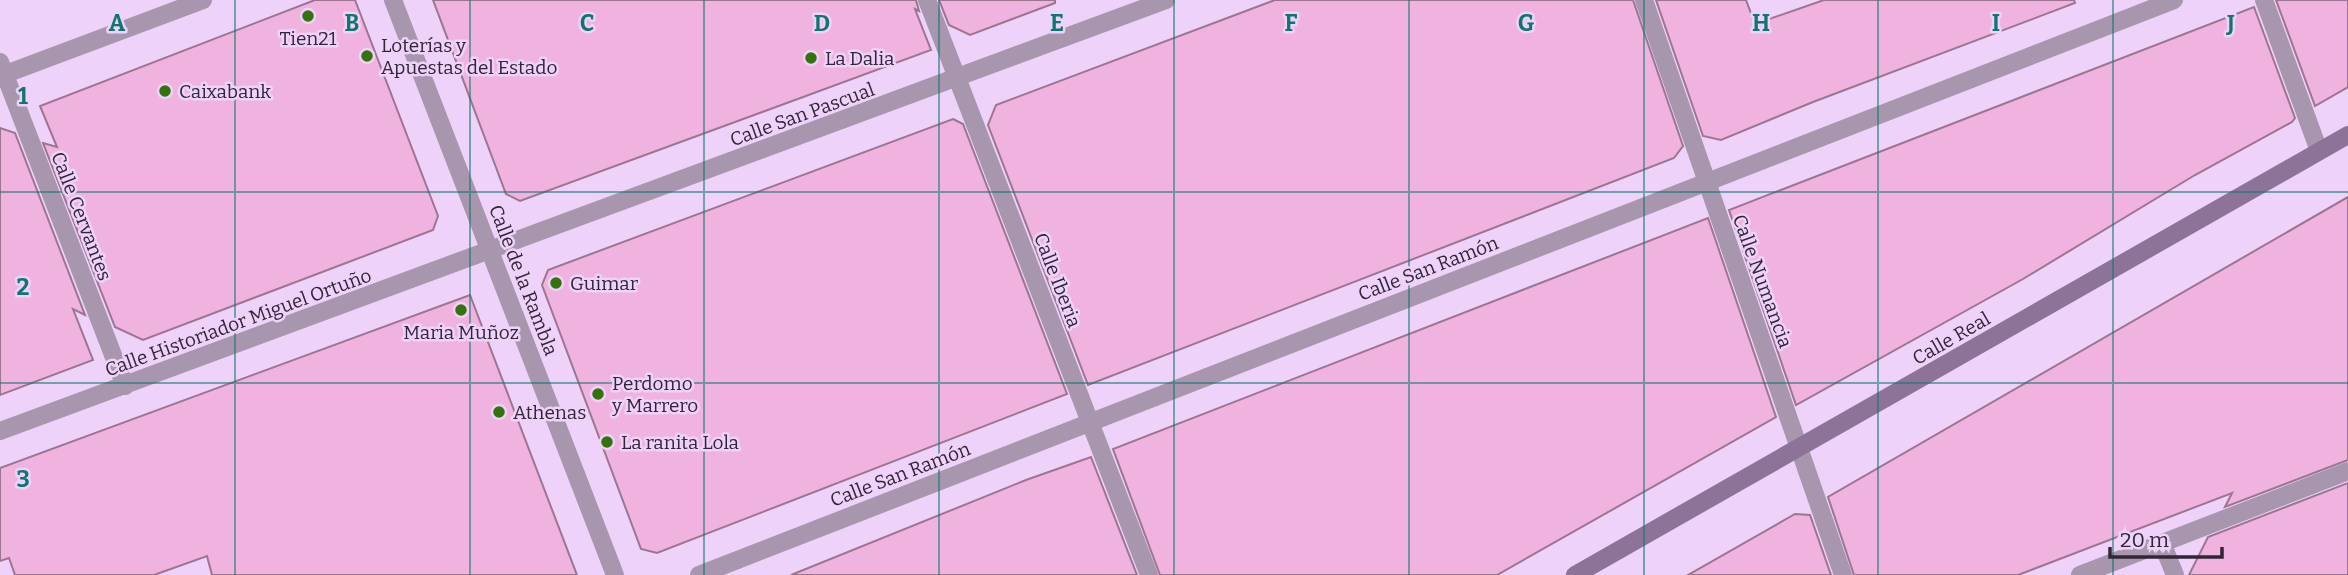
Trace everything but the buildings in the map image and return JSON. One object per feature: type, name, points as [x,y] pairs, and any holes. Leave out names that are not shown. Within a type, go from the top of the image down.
[{"type":"main road","name":"Calle Real","points":[[1575,575],[2348,135]]},
{"type":"street","points":[[2,71],[203,0]]},
{"type":"street","name":"Calle de la Rambla","points":[[393,0],[615,575]]},
{"type":"street","name":"Calle Iberia","points":[[927,0],[1149,575]]},
{"type":"street","name":"Calle San Pascual","points":[[491,251],[1166,0]]},
{"type":"street","name":"Calle Numancia","points":[[1644,0],[1843,575]]},
{"type":"street","name":"Calle San Ramón","points":[[699,575],[2174,0]]},
{"type":"street","points":[[2264,0],[2319,151]]},
{"type":"street","name":"Calle Cervantes","points":[[2,71],[125,386]]},
{"type":"street","name":"Calle Historiador Miguel Ortuño","points":[[0,431],[491,251]]},
{"type":"street","points":[[2080,575],[2348,471]]},
{"type":"street","points":[[2162,543],[2175,575]]},
{"type":"place","name":"Tien21","points":[[308,16]]},
{"type":"place","name":"Loterías y Apuestas del Estado","points":[[367,56]]},
{"type":"place","name":"La Dalia","points":[[811,58]]},
{"type":"place","name":"Caixabank","points":[[165,91]]},
{"type":"place","name":"Guimar","points":[[556,283]]},
{"type":"place","name":"Maria Muñoz","points":[[461,310]]},
{"type":"place","name":"Perdomo y Marrero","points":[[598,394]]},
{"type":"place","name":"Athenas","points":[[499,412]]},
{"type":"place","name":"La ranita Lola","points":[[607,442]]}]
